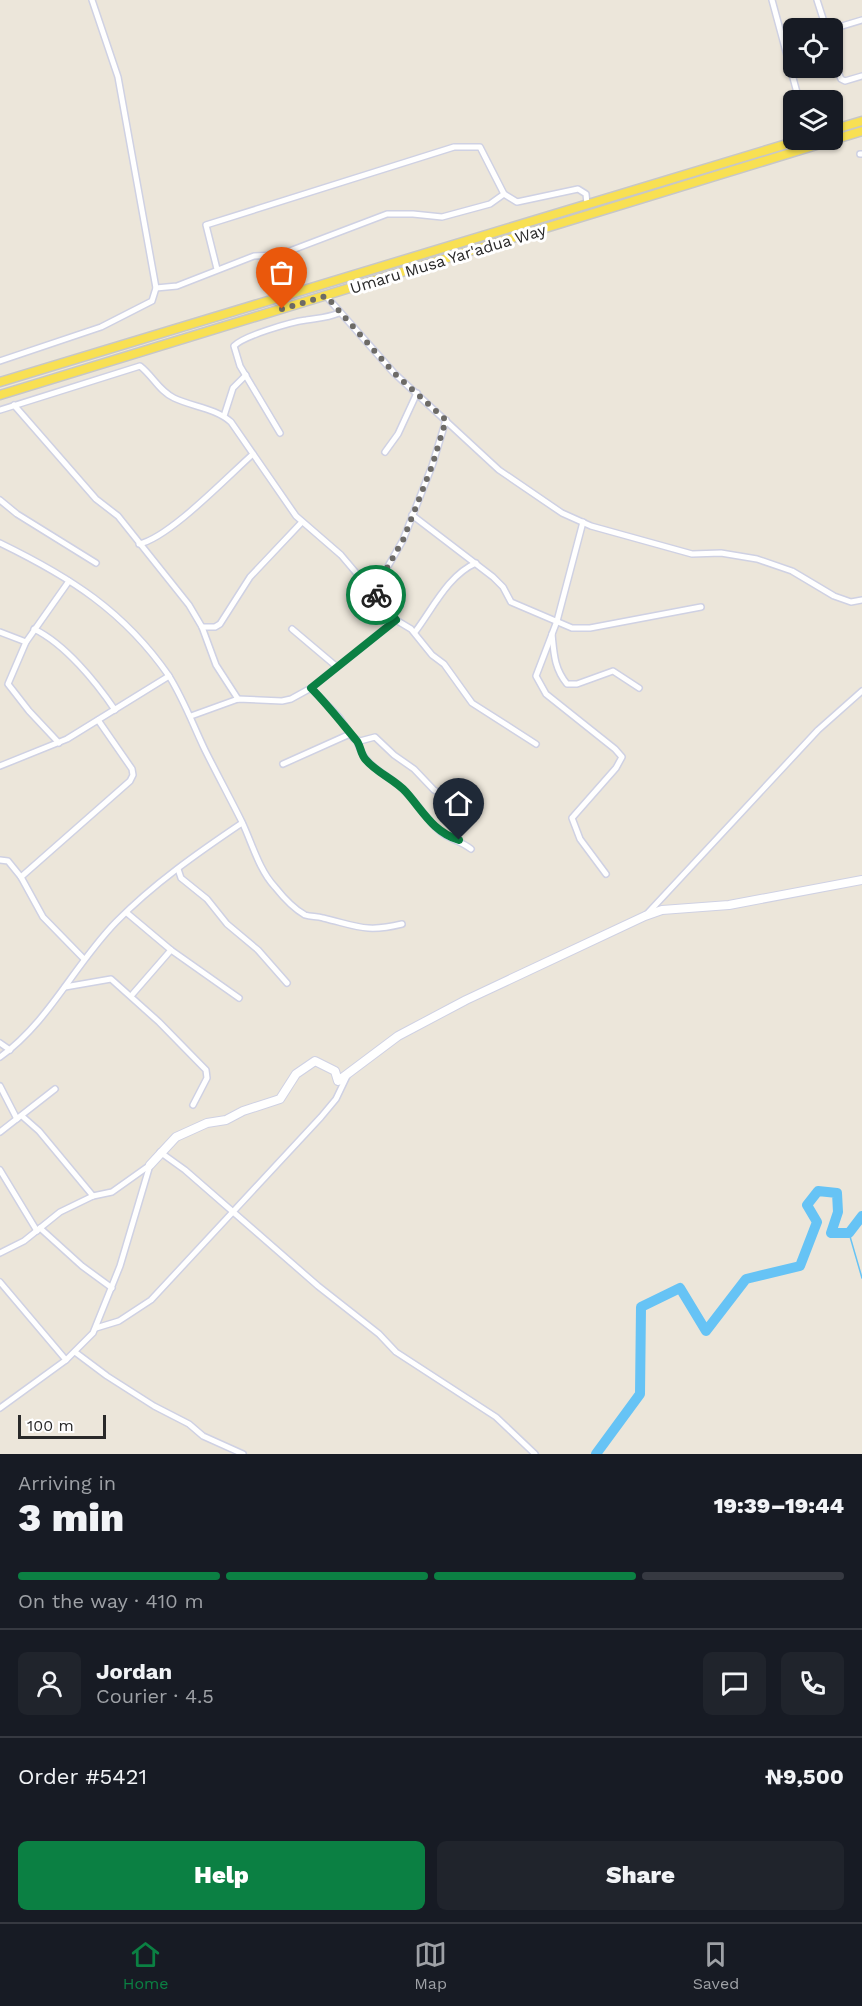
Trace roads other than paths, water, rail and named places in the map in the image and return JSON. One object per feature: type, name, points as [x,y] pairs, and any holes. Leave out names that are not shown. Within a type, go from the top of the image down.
[{"type":"main road","points":[[843,127],[862,121]]},
{"type":"main road","name":"Umaru Musa Yar'adua Way","points":[[0,395],[862,131]]},
{"type":"main road","name":"Umaru Musa Yar'adua Way","points":[[0,382],[783,145]]},
{"type":"street","points":[[0,361],[101,327],[152,301],[156,295],[118,77],[92,0]]},
{"type":"street","points":[[772,0],[796,90]]},
{"type":"street","points":[[817,0],[823,18]]},
{"type":"street","points":[[843,26],[862,20]]},
{"type":"street","points":[[841,78],[845,81],[862,76]]},
{"type":"street","points":[[217,269],[206,225],[454,147],[480,147],[504,194],[517,202],[578,189],[586,194],[587,204]]},
{"type":"street","points":[[156,288],[177,286],[254,256],[279,255],[387,214],[442,217],[490,204],[504,194]]},
{"type":"street","points":[[326,296],[394,373],[499,470],[562,513],[583,522],[692,554],[721,553],[757,559],[792,571],[834,596],[851,602],[862,600]]},
{"type":"street","points":[[280,433],[233,350],[237,343],[302,321],[325,319],[339,313]]},
{"type":"street","points":[[0,410],[140,366],[162,391],[175,399],[224,416],[238,432],[301,523],[341,555],[396,620],[415,632],[432,655],[444,664],[469,700],[536,744]]},
{"type":"street","points":[[224,416],[233,388],[246,375]]},
{"type":"street","points":[[385,452],[398,434],[417,393]]},
{"type":"street","points":[[14,405],[96,499],[118,516],[189,605],[202,627],[216,665],[238,699]]},
{"type":"street","points":[[371,590],[393,560],[432,466],[446,420]]},
{"type":"street","points":[[139,544],[154,538],[179,520],[253,454]]},
{"type":"street","points":[[0,500],[17,514],[96,562]]},
{"type":"street","points":[[412,515],[503,586],[512,602],[572,628],[582,629],[701,607]]},
{"type":"street","points":[[583,522],[557,621],[536,676],[542,689],[622,757],[616,768],[572,818],[586,848],[606,874]]},
{"type":"street","points":[[202,627],[215,627],[220,624],[250,577],[301,523]]},
{"type":"street","points":[[0,545],[69,580],[115,613],[169,676],[191,716],[203,747],[271,882],[305,914],[359,929],[385,928],[402,924]]},
{"type":"street","points":[[415,632],[444,591],[469,566],[476,563]]},
{"type":"street","points":[[60,743],[29,711],[8,684],[26,642],[69,580]]},
{"type":"street","points":[[191,716],[238,699],[282,701],[291,699],[311,688],[396,620]]},
{"type":"street","points":[[34,629],[59,645],[99,688],[115,710]]},
{"type":"street","points":[[292,630],[337,667]]},
{"type":"street","points":[[0,632],[26,642]]},
{"type":"street","points":[[552,633],[554,659],[567,684],[577,684],[613,671],[639,688]]},
{"type":"street","points":[[0,766],[60,743],[169,676]]},
{"type":"street","points":[[311,688],[339,717],[357,741],[363,757],[405,791],[429,821],[447,836],[459,840],[471,849]]},
{"type":"street","points":[[645,916],[818,730],[862,691]]},
{"type":"street","points":[[21,877],[130,781],[133,775],[132,769],[98,720]]},
{"type":"street","points":[[283,764],[350,734]]},
{"type":"street","points":[[357,741],[375,737],[394,755],[414,769],[434,790],[469,808]]},
{"type":"street","points":[[0,1057],[30,1034],[84,959],[127,913],[204,848],[242,822]]},
{"type":"street","points":[[0,860],[8,861],[21,877],[42,916],[84,959]]},
{"type":"street","points":[[178,869],[181,878],[207,899],[227,924],[258,950],[287,983]]},
{"type":"street","points":[[0,1253],[24,1241],[60,1212],[93,1196],[112,1192],[123,1186],[150,1165],[176,1137],[207,1123],[226,1120],[243,1111],[280,1099],[297,1074],[315,1060],[335,1071],[338,1081],[391,1039],[466,1000],[645,916],[662,910],[729,905],[862,880]]},
{"type":"street","points":[[127,913],[171,950],[239,998]]},
{"type":"street","points":[[131,996],[171,950]]},
{"type":"street","points":[[65,987],[111,979],[131,996],[159,1022],[207,1074],[193,1105]]},
{"type":"street","points":[[0,1043],[10,1050]]},
{"type":"street","points":[[96,1328],[119,1321],[151,1300],[321,1117],[336,1099],[347,1076]]},
{"type":"street","points":[[0,1086],[20,1118],[39,1131],[93,1196]]},
{"type":"street","points":[[0,1132],[55,1089]]},
{"type":"street","points":[[160,1152],[185,1170],[318,1286],[380,1334],[396,1352],[496,1417],[535,1454]]},
{"type":"street","points":[[0,1408],[66,1360],[96,1328],[112,1288],[150,1165]]},
{"type":"street","points":[[0,1170],[38,1229],[112,1288]]},
{"type":"street","points":[[0,1282],[66,1360]]},
{"type":"street","points":[[75,1352],[107,1377],[189,1424],[203,1436],[243,1454]]},
{"type":"waterway","points":[[596,1454],[640,1394],[641,1307],[680,1288],[706,1331],[746,1279],[800,1266],[817,1222],[807,1205],[818,1191],[837,1193],[838,1212],[831,1233],[849,1233],[862,1216]]},
{"type":"waterway","points":[[849,1233],[862,1278]]}]
